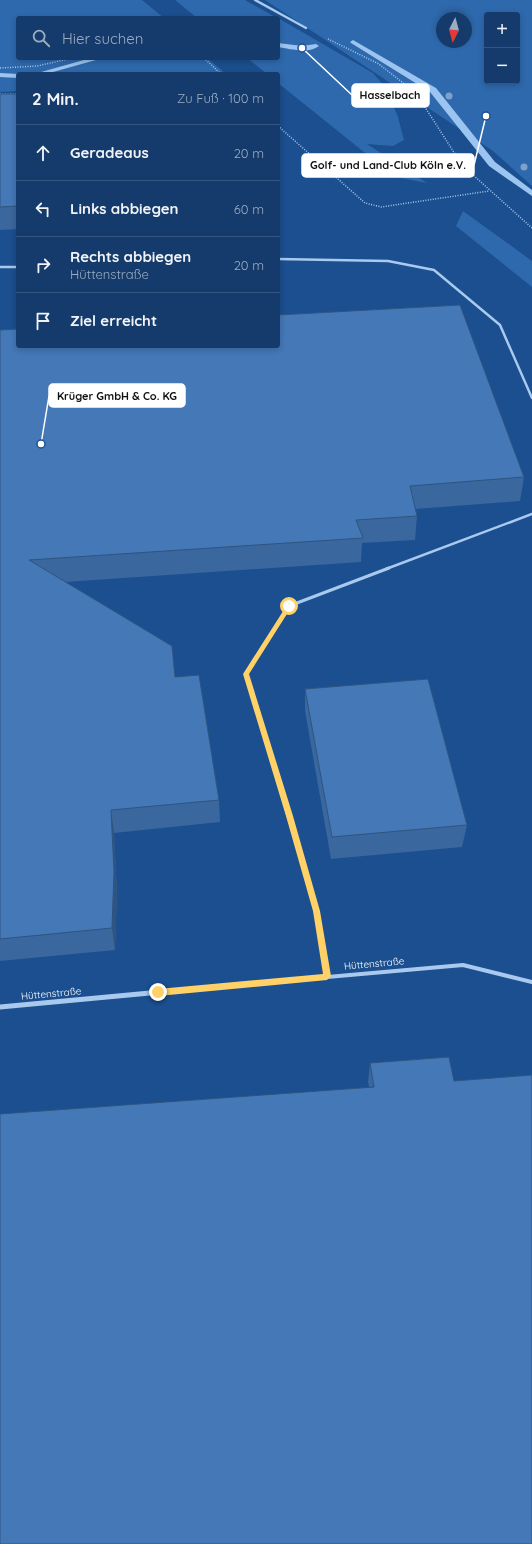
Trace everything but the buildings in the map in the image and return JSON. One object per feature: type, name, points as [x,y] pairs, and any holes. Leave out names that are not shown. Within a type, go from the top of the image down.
[{"type":"street","points":[[255,0],[306,28]]},
{"type":"street","name":"Hüttenstraße","points":[[0,1007],[327,976],[463,965],[532,982]]},
{"type":"lane","points":[[280,259],[388,261],[434,270],[500,325],[532,398]]},
{"type":"lane","points":[[0,267],[16,267]]},
{"type":"lane","points":[[327,976],[316,911],[290,816],[246,674],[289,606],[532,514]]},
{"type":"path","points":[[306,28],[379,64],[416,94],[462,165],[489,191],[532,228]]},
{"type":"path","points":[[0,68],[49,65],[67,60]]},
{"type":"path","points":[[206,60],[219,72]]},
{"type":"path","points":[[0,94],[16,94]]},
{"type":"path","points":[[280,128],[365,203],[381,207],[489,191]]},
{"type":"shaded area","points":[[0,0],[142,0],[162,16],[16,16],[16,60],[209,60],[224,72],[16,72],[16,91],[0,92]]},
{"type":"shaded area","points":[[175,0],[245,0],[273,16],[195,16]]},
{"type":"shaded area","points":[[265,0],[532,0],[532,186],[493,151]]},
{"type":"shaded area","points":[[280,19],[373,73],[386,88],[398,117],[404,140],[393,146],[367,144],[427,183],[395,177],[280,85],[280,72],[264,72],[250,60],[280,60]]},
{"type":"shaded area","points":[[463,211],[532,261],[532,287],[456,226]]},
{"type":"waterway","points":[[353,42],[433,90],[492,164],[532,194]]},
{"type":"waterway","points":[[280,45],[302,48],[316,46]]},
{"type":"waterway","points":[[46,72],[91,60]]},
{"type":"waterway","points":[[0,75],[16,76]]},
{"type":"place","name":"Hasselbach","points":[[302,48]]},
{"type":"place","name":"Golf- und Land-Club Köln e.V.","points":[[486,116]]},
{"type":"place","name":"Krüger GmbH & Co. KG","points":[[41,444]]},
{"type":"route","points":[[158,992],[327,976],[316,911],[290,816],[246,674],[289,606]]}]
